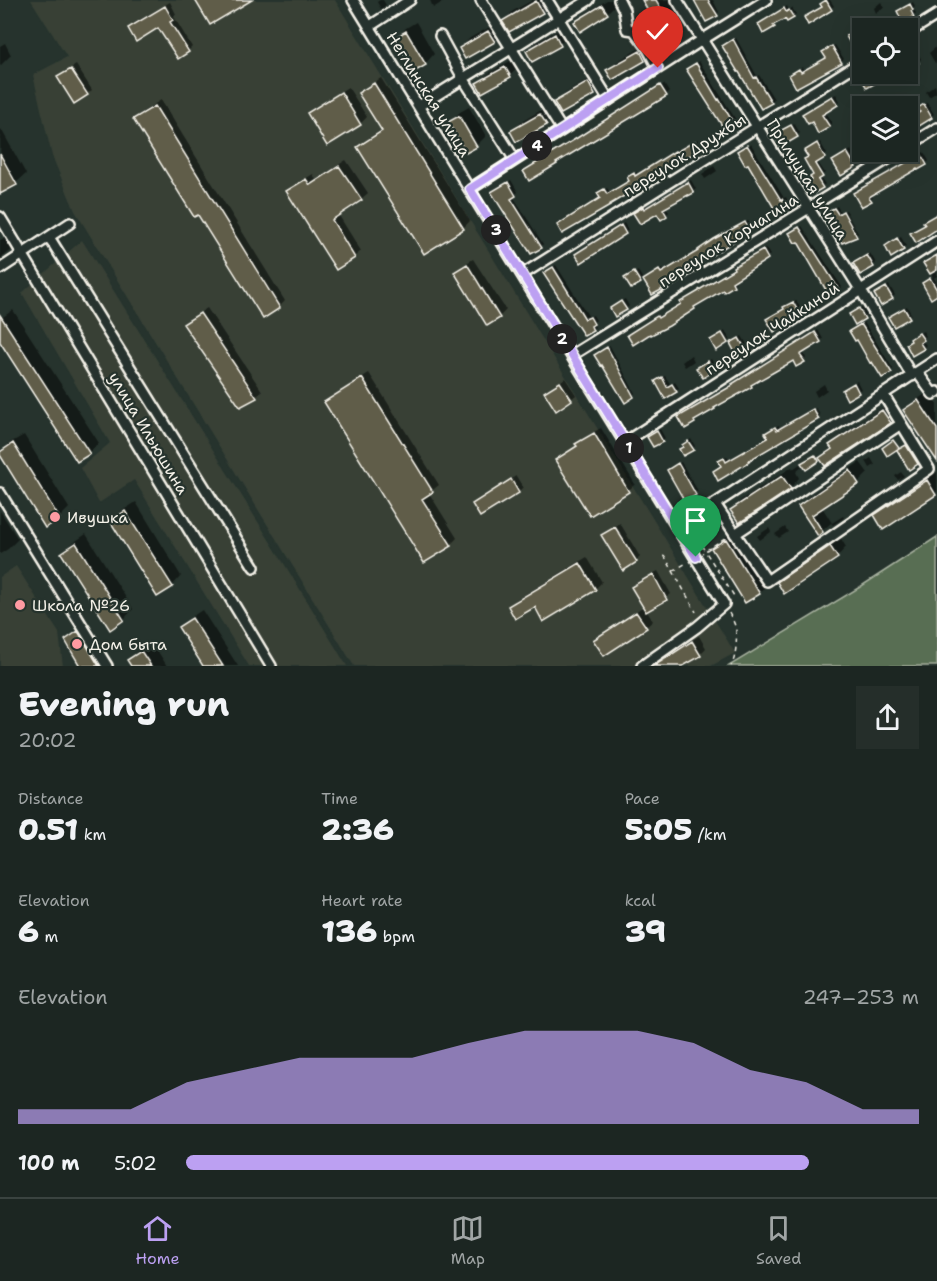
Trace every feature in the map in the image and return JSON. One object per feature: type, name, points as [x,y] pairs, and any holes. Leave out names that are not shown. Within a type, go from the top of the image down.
[{"type":"street","name":"Неглинская улица","points":[[353,0],[724,604]]},
{"type":"street","points":[[370,26],[410,0]]},
{"type":"street","points":[[481,0],[562,130]]},
{"type":"street","points":[[547,0],[609,100]]},
{"type":"street","points":[[419,106],[589,0]]},
{"type":"street","points":[[619,0],[624,10],[627,29],[634,30],[647,47],[658,68]]},
{"type":"street","name":"Прилуцкая улица","points":[[677,0],[807,208],[915,374],[933,394],[937,392]]},
{"type":"street","points":[[470,189],[766,0]]},
{"type":"street","points":[[918,27],[937,15]]},
{"type":"street","points":[[440,36],[463,78],[515,160]]},
{"type":"street","name":"переулок Дружбы","points":[[523,274],[852,67]]},
{"type":"street","points":[[918,140],[937,128]]},
{"type":"street","name":"переулок Корчагина","points":[[572,355],[883,162]]},
{"type":"street","name":"улица Ильюшина","points":[[0,216],[272,666]]},
{"type":"street","points":[[0,269],[70,223]]},
{"type":"street","points":[[49,237],[254,567]]},
{"type":"street","name":"переулок Чайкиной","points":[[625,442],[937,241]]},
{"type":"street","points":[[678,528],[937,359]]},
{"type":"street","points":[[715,504],[767,581],[929,469],[883,394]]},
{"type":"street","points":[[734,533],[901,424]]},
{"type":"street","points":[[0,493],[107,666]]},
{"type":"street","points":[[642,666],[698,627],[724,604]]},
{"type":"path","points":[[734,533],[705,551],[736,599]]},
{"type":"path","points":[[664,555],[696,612]]},
{"type":"path","points":[[724,604],[735,626],[734,662],[731,666]]},
{"type":"shaded area","points":[[31,0],[335,0],[735,653],[711,666],[354,666],[75,211],[52,156],[33,75],[67,57]]},
{"type":"shaded area","points":[[82,240],[347,666],[249,666],[134,480],[99,503],[80,468],[110,443],[22,293]]},
{"type":"shaded area","name":"Школа №26","points":[[16,566],[59,633],[63,666],[0,666],[0,577]]},
{"type":"green space","points":[[937,537],[937,666],[729,666],[860,587]]},
{"type":"building","points":[[195,0],[252,0],[210,25]]},
{"type":"building","points":[[642,0],[656,0],[671,25],[660,32]]},
{"type":"building","points":[[694,0],[708,0],[718,16],[706,22]]},
{"type":"building","points":[[826,0],[832,10],[808,25],[804,17],[822,7],[820,4]]},
{"type":"building","points":[[536,1],[543,13],[509,32],[502,21]]},
{"type":"building","points":[[910,4],[914,17],[900,18],[897,11]]},
{"type":"building","points":[[602,5],[608,14],[580,32],[574,22]]},
{"type":"building","points":[[165,6],[173,20],[170,22],[189,52],[178,59],[158,28],[136,42],[128,28]]},
{"type":"building","points":[[784,8],[786,12],[789,10],[794,18],[787,22],[785,19],[773,25],[775,27],[763,34],[758,24]]},
{"type":"building","points":[[406,31],[426,65],[414,72],[394,38]]},
{"type":"building","points":[[488,31],[495,42],[465,59],[459,48]]},
{"type":"building","points":[[852,33],[852,47],[846,36]]},
{"type":"building","points":[[555,34],[561,46],[532,62],[526,51]]},
{"type":"building","points":[[733,39],[754,78],[756,77],[772,103],[761,109],[722,46]]},
{"type":"building","points":[[832,46],[842,63],[796,88],[789,75],[799,69],[801,72],[826,58],[822,52]]},
{"type":"building","points":[[640,51],[645,61],[612,80],[606,70]]},
{"type":"building","points":[[696,63],[736,127],[726,132],[686,69]]},
{"type":"building","points":[[505,67],[511,77],[482,93],[476,83]]},
{"type":"building","points":[[71,69],[88,95],[74,104],[57,77]]},
{"type":"building","points":[[588,82],[595,95],[561,114],[554,102]]},
{"type":"building","points":[[374,83],[464,229],[424,254],[357,147],[382,131],[358,93]]},
{"type":"building","points":[[660,85],[667,96],[529,181],[523,171]]},
{"type":"building","points":[[341,92],[361,125],[327,146],[307,113]]},
{"type":"building","points":[[832,96],[838,105],[822,115],[830,127],[818,134],[812,122],[808,124],[802,114]]},
{"type":"building","points":[[924,104],[932,118],[918,127],[918,113],[920,112],[918,108]]},
{"type":"building","points":[[155,106],[280,308],[263,319],[198,215],[194,217],[133,119]]},
{"type":"building","points":[[540,114],[547,125],[516,142],[510,131]]},
{"type":"building","points":[[459,116],[477,147],[466,153],[448,122]]},
{"type":"building","points":[[791,125],[798,137],[781,147],[774,134]]},
{"type":"building","points":[[695,141],[700,150],[663,170],[664,172],[562,234],[557,225],[600,198],[597,193],[604,189],[607,194],[629,181],[627,177],[634,173],[635,176]]},
{"type":"building","points":[[817,143],[825,158],[815,164],[823,177],[818,180],[823,188],[811,195],[805,184],[812,180],[810,177],[813,175],[804,159],[808,157],[804,151]]},
{"type":"building","points":[[747,145],[788,209],[778,215],[748,164],[745,165],[737,151]]},
{"type":"building","points":[[847,152],[856,167],[841,176],[832,161]]},
{"type":"building","points":[[0,154],[17,185],[0,194]]},
{"type":"building","points":[[921,154],[927,165],[869,197],[872,201],[861,207],[853,193],[907,162],[918,162],[918,156]]},
{"type":"building","points":[[339,166],[362,200],[332,220],[355,258],[336,270],[286,191],[306,179],[310,185]]},
{"type":"building","points":[[508,182],[516,196],[511,199],[542,248],[531,254],[491,192]]},
{"type":"building","points":[[688,182],[694,193],[663,209],[667,216],[661,220],[657,214],[640,224],[633,213],[643,207],[644,209]]},
{"type":"building","points":[[834,208],[838,214],[843,211],[857,237],[842,243],[834,220],[830,223],[824,213]]},
{"type":"building","points":[[937,214],[937,229],[916,243],[910,233],[925,225],[923,222]]},
{"type":"building","points":[[745,222],[750,231],[652,295],[643,280],[659,270],[661,273]]},
{"type":"building","points":[[621,225],[626,234],[581,263],[575,254]]},
{"type":"building","points":[[799,227],[840,291],[830,297],[798,242],[795,243],[789,233]]},
{"type":"building","points":[[897,238],[904,250],[891,258],[885,246]]},
{"type":"building","points":[[763,250],[768,259],[732,282],[734,286],[724,292],[723,290],[694,307],[695,309],[669,326],[633,345],[627,335],[681,304],[680,302],[734,269],[733,267]]},
{"type":"building","points":[[867,255],[874,267],[860,275],[853,263]]},
{"type":"building","points":[[937,255],[937,270],[930,274],[923,263]]},
{"type":"building","points":[[467,264],[500,318],[487,326],[454,272]]},
{"type":"building","points":[[553,267],[585,319],[590,317],[594,324],[591,326],[593,331],[584,336],[543,273]]},
{"type":"building","points":[[634,272],[641,283],[631,289],[624,278]]},
{"type":"building","points":[[930,278],[937,290],[937,295],[931,299],[922,283]]},
{"type":"building","points":[[886,287],[893,299],[881,306],[874,294]]},
{"type":"building","points":[[621,301],[627,310],[615,317],[610,308]]},
{"type":"building","points":[[793,302],[800,315],[774,332],[766,319]]},
{"type":"building","points":[[859,308],[865,319],[855,325],[849,314]]},
{"type":"building","points":[[904,308],[910,318],[894,327],[888,317]]},
{"type":"building","points":[[200,313],[257,398],[240,407],[183,324]]},
{"type":"building","points":[[0,315],[90,454],[77,462],[0,342]]},
{"type":"building","points":[[861,324],[892,373],[882,378],[857,340],[855,341],[849,331]]},
{"type":"building","points":[[815,332],[821,342],[800,355],[805,362],[796,367],[793,361],[714,408],[685,429],[678,417],[733,385]]},
{"type":"building","points":[[722,333],[728,343],[716,351],[710,340]]},
{"type":"building","points":[[919,333],[924,340],[920,343],[924,349],[912,356],[906,344]]},
{"type":"building","points":[[739,338],[746,350],[737,356],[730,343]]},
{"type":"building","points":[[607,347],[634,397],[625,403],[594,355]]},
{"type":"building","points":[[708,361],[714,371],[703,378],[696,368]]},
{"type":"building","points":[[662,377],[667,387],[672,384],[677,392],[665,399],[655,381]]},
{"type":"building","points":[[362,378],[433,492],[422,499],[452,546],[424,563],[324,402]]},
{"type":"building","points":[[560,382],[572,400],[556,411],[544,392]]},
{"type":"building","points":[[854,383],[859,393],[847,400],[842,390]]},
{"type":"building","points":[[918,400],[937,429],[937,461],[903,410]]},
{"type":"building","points":[[813,409],[819,419],[718,481],[713,471],[721,466],[718,461],[724,458],[726,462],[768,438],[765,433],[775,427],[777,430]]},
{"type":"building","points":[[882,410],[891,423],[825,466],[819,458],[832,449],[829,445]]},
{"type":"building","points":[[657,431],[663,442],[653,447],[647,437]]},
{"type":"building","points":[[594,433],[629,492],[590,516],[555,460]]},
{"type":"building","points":[[893,440],[899,448],[887,456],[882,448]]},
{"type":"building","points":[[688,441],[694,450],[683,456],[679,449]]},
{"type":"building","points":[[13,443],[60,519],[45,528],[0,455],[0,452]]},
{"type":"building","points":[[906,445],[918,464],[909,470],[897,450]]},
{"type":"building","points":[[815,455],[819,461],[806,470],[801,463]]},
{"type":"building","points":[[678,463],[696,495],[685,502],[667,470]]},
{"type":"building","points":[[850,470],[859,484],[812,515],[823,532],[818,536],[798,506]]},
{"type":"building","points":[[782,476],[791,489],[739,523],[730,510]]},
{"type":"building","points":[[511,479],[519,493],[480,517],[472,504]]},
{"type":"building","points":[[927,480],[936,495],[883,530],[874,515]]},
{"type":"building","points":[[125,511],[173,587],[157,597],[110,521]]},
{"type":"building","points":[[615,527],[637,562],[623,571],[601,535]]},
{"type":"building","points":[[726,539],[760,594],[745,603],[711,548]]},
{"type":"building","points":[[76,543],[124,620],[110,630],[61,553]]},
{"type":"building","points":[[830,546],[838,558],[784,594],[777,582]]},
{"type":"building","points":[[580,563],[596,590],[543,622],[535,607],[515,619],[508,606]]},
{"type":"building","points":[[653,574],[667,600],[646,612],[631,587]]},
{"type":"building","points":[[636,612],[647,628],[604,656],[593,640]]},
{"type":"building","points":[[192,618],[223,666],[203,666],[178,627]]},
{"type":"building","name":"Дом быта","points":[[78,631],[99,666],[80,666],[65,640]]},
{"type":"building","points":[[692,641],[701,656],[683,666],[654,666]]},
{"type":"building","points":[[141,651],[151,666],[131,666],[127,660]]},
{"type":"place","name":"Ивушка","points":[[55,517]]},
{"type":"place","name":"Школа №26","points":[[20,605]]},
{"type":"place","name":"Дом быта","points":[[77,644]]},
{"type":"route","points":[[658,68],[470,189],[696,557]]}]
